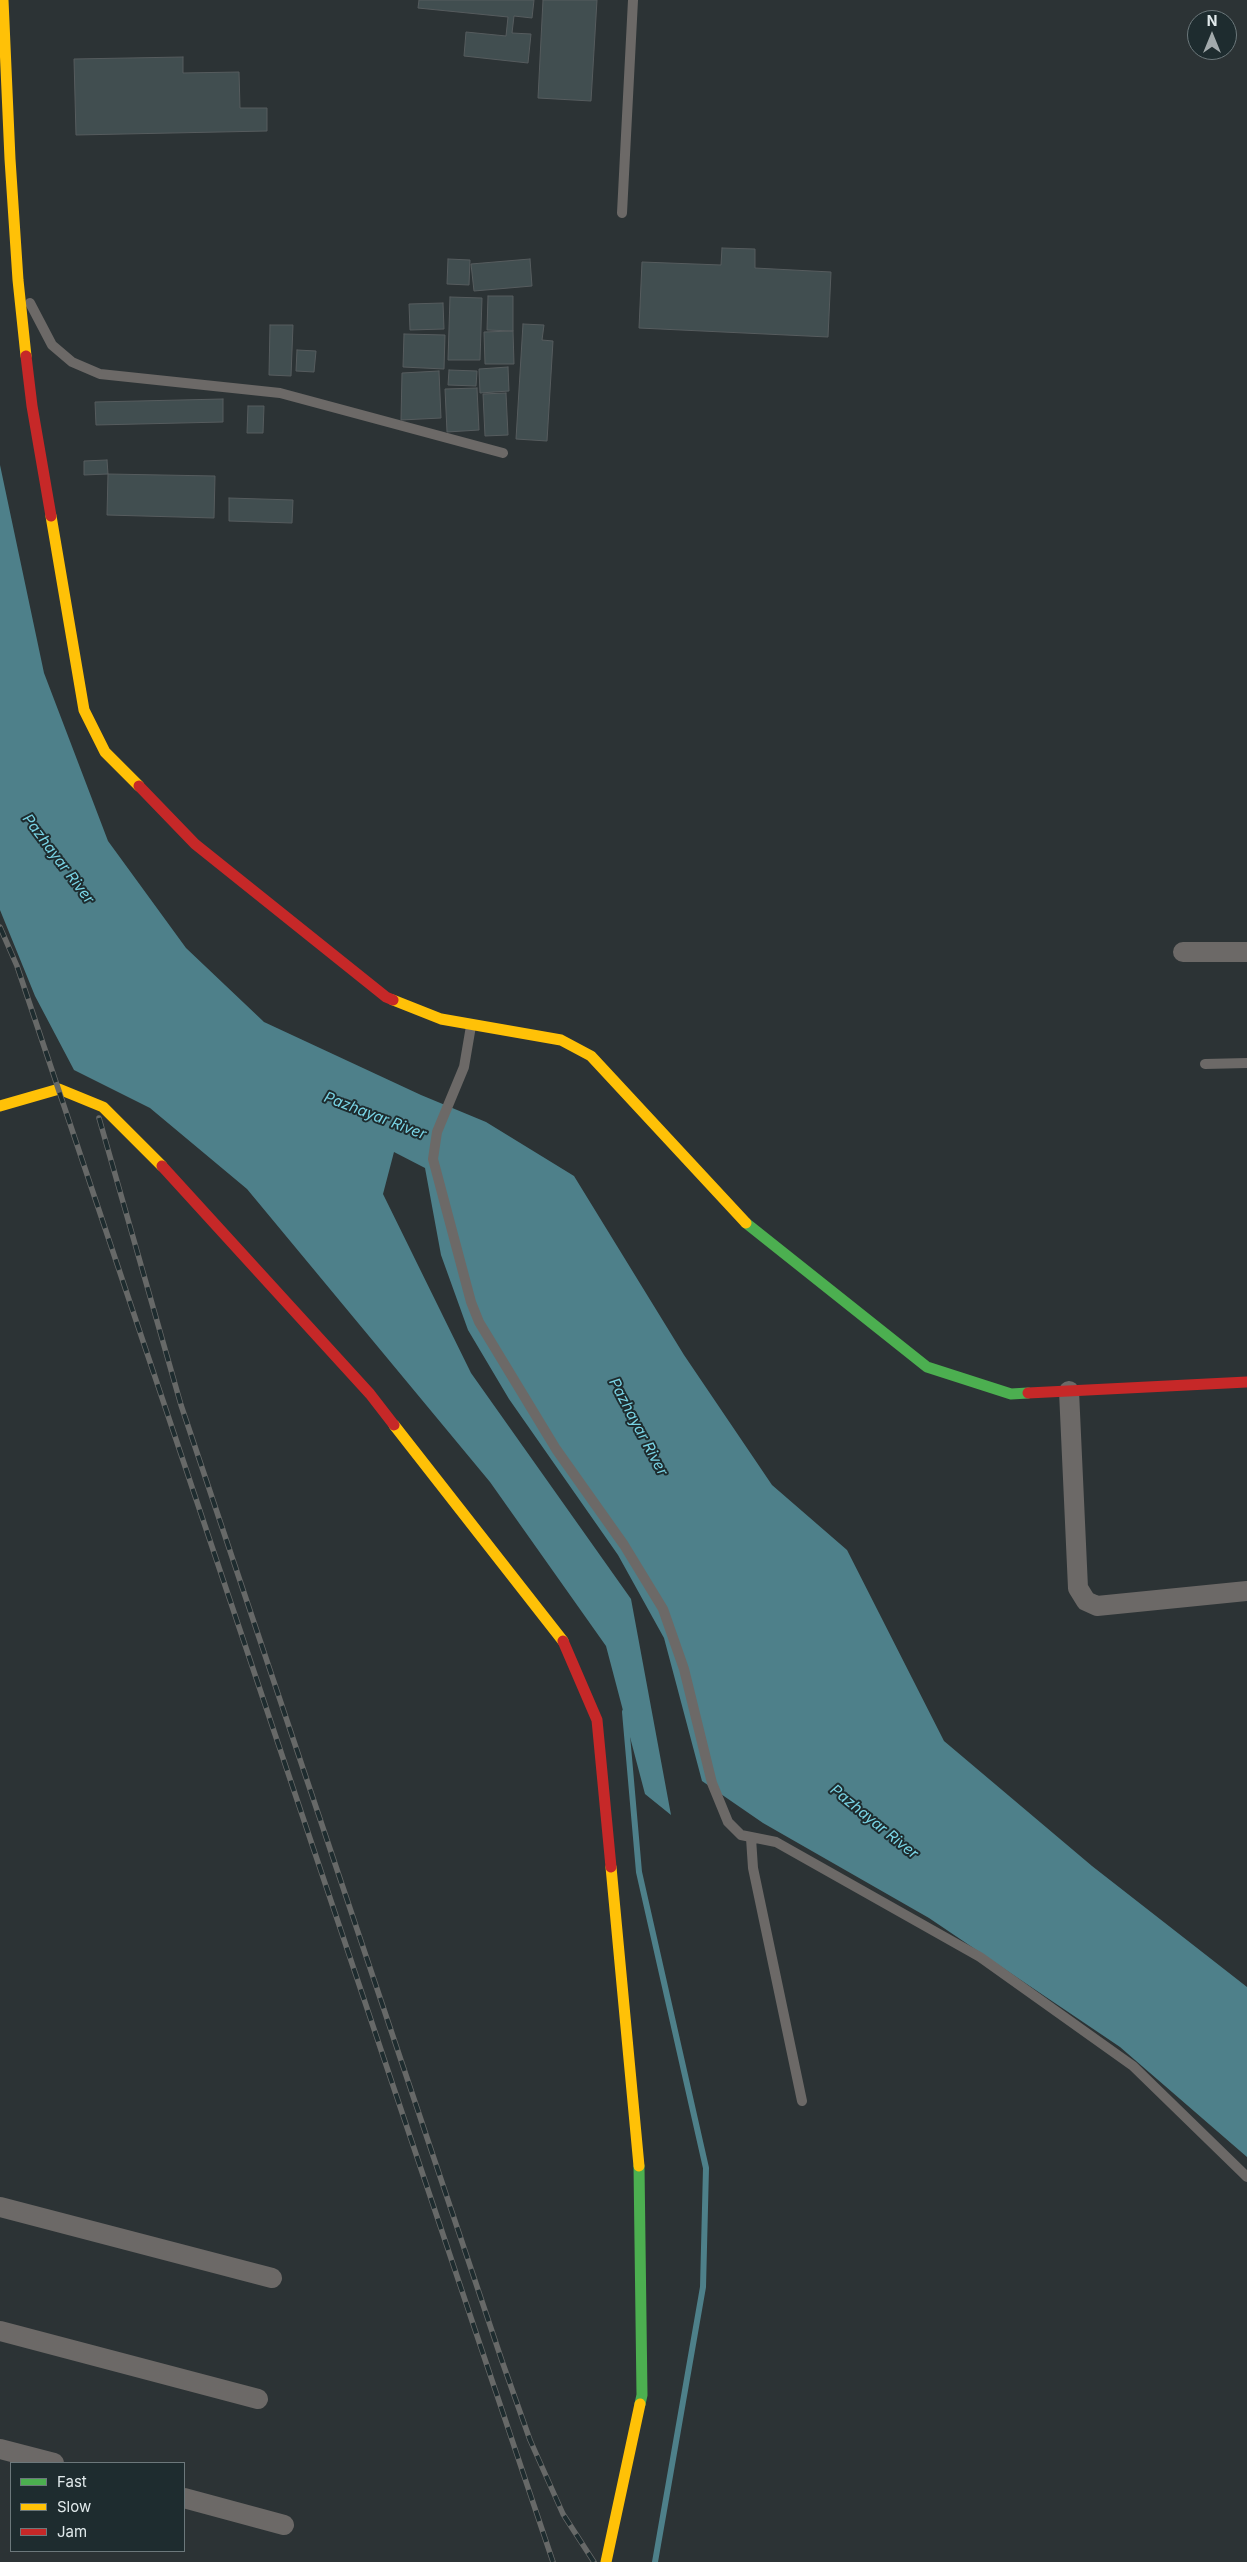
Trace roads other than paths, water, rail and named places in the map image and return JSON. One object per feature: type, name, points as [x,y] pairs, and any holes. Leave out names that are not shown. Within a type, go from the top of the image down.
[{"type":"street","points":[[3,0],[18,280],[32,406],[84,710],[105,752],[195,844],[386,997],[441,1019],[561,1040],[591,1056],[740,1219],[927,1367],[1011,1394],[1247,1382]]},
{"type":"street","points":[[1183,952],[1247,952]]},
{"type":"street","points":[[0,1106],[59,1089],[103,1107],[148,1150],[370,1394],[565,1643],[597,1720],[639,2156],[642,2395],[606,2562]]},
{"type":"street","points":[[1069,1391],[1078,1588],[1086,1601],[1097,1606],[1247,1591]]},
{"type":"street","points":[[0,2207],[272,2278]]},
{"type":"street","points":[[0,2331],[258,2399]]},
{"type":"street","points":[[0,2449],[50,2462]]},
{"type":"street","points":[[185,2498],[284,2525]]},
{"type":"lane","points":[[622,213],[633,0]]},
{"type":"lane","points":[[18,280],[52,345],[72,362],[100,374],[280,393],[503,453]]},
{"type":"lane","points":[[472,1024],[464,1066],[437,1132],[433,1159],[471,1302],[479,1322],[556,1449],[624,1545],[663,1609],[684,1669],[720,1807],[733,1830],[751,1838],[776,1842],[980,1957],[1133,2066],[1247,2177]]},
{"type":"lane","points":[[1205,1064],[1247,1063]]},
{"type":"lane","points":[[751,1838],[753,1868],[802,2101]]},
{"type":"water","name":"Pazhayar River","points":[[0,465],[44,673],[108,841],[186,948],[264,1022],[421,1095],[486,1122],[574,1176],[684,1355],[772,1485],[847,1550],[944,1741],[1092,1866],[1247,1987],[1247,2157],[1120,2047],[929,1918],[763,1823],[702,1781],[664,1638],[618,1555],[509,1399],[468,1330],[441,1255],[425,1168],[394,1152],[383,1194],[471,1373],[631,1599],[671,1815],[645,1794],[606,1646],[490,1482],[247,1189],[150,1108],[74,1070],[35,996],[0,910]]},
{"type":"waterway","points":[[625,1712],[639,1872],[706,2168],[703,2287],[655,2562]]},
{"type":"railway","points":[[0,927],[17,966],[553,2562]]},
{"type":"railway","points":[[99,1118],[181,1405],[502,2361],[530,2440],[563,2514],[594,2562]]}]
